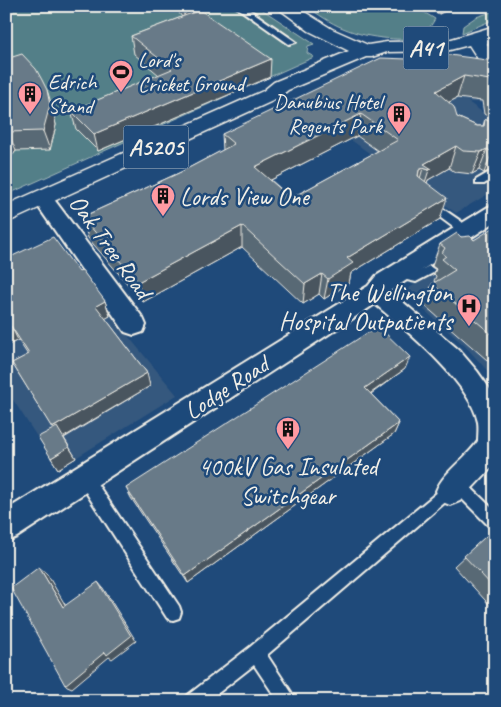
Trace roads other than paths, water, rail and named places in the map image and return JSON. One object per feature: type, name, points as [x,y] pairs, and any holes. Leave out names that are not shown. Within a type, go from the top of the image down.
[{"type":"highway","name":"A41","points":[[283,6],[328,35],[349,46],[366,51],[418,59],[495,63]]},
{"type":"highway","name":"A41","points":[[366,51],[387,47],[438,47],[489,33]]},
{"type":"highway","points":[[489,33],[478,44],[484,55],[495,63]]},
{"type":"highway","points":[[325,66],[332,58],[333,52],[328,35]]},
{"type":"highway","name":"A5205","points":[[6,216],[270,95],[281,86],[325,66],[366,51]]},
{"type":"highway","name":"A5205","points":[[270,95],[288,93],[337,71],[351,67],[408,62],[418,59]]},
{"type":"street","name":"Oak Tree Road","points":[[43,199],[134,325]]},
{"type":"street","name":"Lodge Road","points":[[6,528],[376,292],[384,282],[465,237],[495,212]]},
{"type":"street","points":[[376,292],[460,363],[492,405],[493,441],[487,452],[453,488]]},
{"type":"lane","points":[[239,6],[292,42]]},
{"type":"lane","points":[[480,182],[495,172]]},
{"type":"lane","points":[[424,200],[458,225],[465,237]]},
{"type":"lane","points":[[397,274],[416,278],[429,270]]},
{"type":"lane","points":[[85,478],[173,612]]},
{"type":"lane","points":[[194,701],[256,653],[453,488],[495,522]]},
{"type":"lane","points":[[256,653],[288,701]]},
{"type":"place","name":"Lord's Cricket Ground","points":[[121,93]]},
{"type":"place","name":"Edrich Stand","points":[[30,115]]},
{"type":"place","name":"Danubius Hotel Regents Park","points":[[399,135]]},
{"type":"place","name":"Lords View One","points":[[163,217]]},
{"type":"place","name":"The Wellington Hospital Outpatients","points":[[469,327]]},
{"type":"place","name":"400kV Gas Insulated Switchgear","points":[[288,450]]}]
